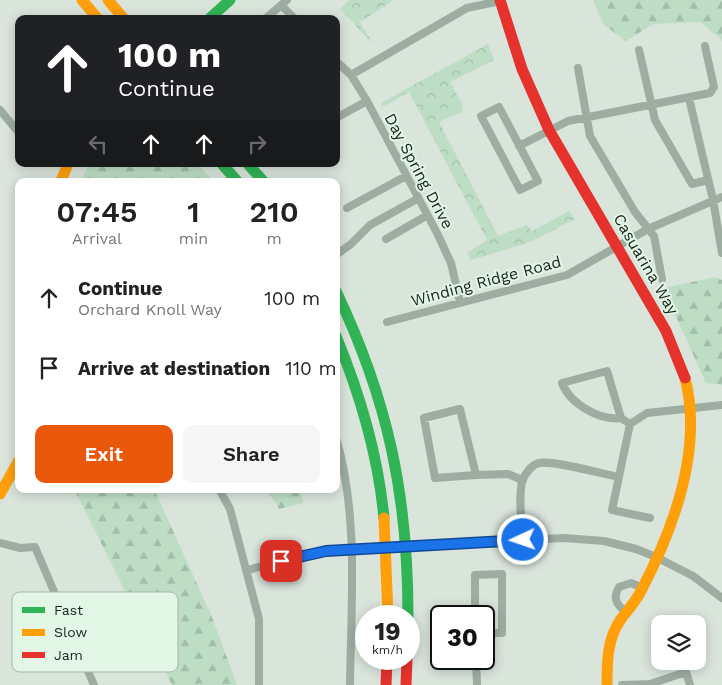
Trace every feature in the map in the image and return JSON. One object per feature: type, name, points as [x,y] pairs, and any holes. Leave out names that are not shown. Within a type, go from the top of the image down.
[{"type":"street","points":[[82,0],[95,15]]},
{"type":"street","points":[[108,0],[121,15]]},
{"type":"street","points":[[213,15],[230,0]]},
{"type":"street","points":[[350,75],[467,4],[500,0]]},
{"type":"street","name":"Casuarina Way","points":[[500,0],[522,69],[550,130],[674,348],[686,384],[690,407],[690,440],[686,471],[676,505],[643,588],[618,624],[611,639],[607,653],[607,685]]},
{"type":"street","points":[[270,15],[284,3],[292,15]]},
{"type":"street","points":[[520,146],[568,121],[588,119],[710,93],[714,87],[706,46]]},
{"type":"street","points":[[639,50],[655,120],[692,184],[708,180]]},
{"type":"street","name":"Day Spring Drive","points":[[340,64],[350,75],[367,101],[451,263],[460,302]]},
{"type":"street","points":[[578,68],[590,136],[635,212],[654,236],[662,279]]},
{"type":"street","points":[[689,98],[713,200],[722,253]]},
{"type":"street","points":[[340,116],[367,101]]},
{"type":"street","points":[[499,107],[520,146],[538,181],[520,190],[481,116],[499,107]]},
{"type":"street","points":[[0,110],[15,128]]},
{"type":"street","points":[[225,167],[234,178]]},
{"type":"street","points":[[251,167],[260,178]]},
{"type":"street","points":[[347,208],[406,176]]},
{"type":"street","name":"Winding Ridge Road","points":[[388,322],[566,275],[648,229],[722,197]]},
{"type":"street","points":[[340,251],[351,244],[370,225],[418,199]]},
{"type":"street","points":[[386,239],[426,216]]},
{"type":"street","points":[[340,300],[364,351],[378,389],[399,469],[408,545],[408,605]]},
{"type":"street","points":[[340,346],[359,393],[373,441],[385,511],[388,547],[388,605]]},
{"type":"street","points":[[621,418],[610,420],[598,416],[566,392],[562,384],[607,371],[621,418],[630,424]]},
{"type":"street","points":[[650,518],[612,510],[630,424],[647,413],[722,405]]},
{"type":"street","points":[[476,475],[460,409],[424,418],[436,478],[508,474],[522,480]]},
{"type":"street","points":[[340,460],[348,503],[352,550],[350,685]]},
{"type":"street","points":[[523,540],[520,493],[522,480],[530,468],[539,463],[619,477]]},
{"type":"street","points":[[0,494],[15,467]]},
{"type":"street","points":[[221,493],[230,509],[260,619],[259,685]]},
{"type":"street","points":[[248,570],[294,557],[326,551],[408,545],[564,538],[604,541],[636,549],[693,576],[722,598]]},
{"type":"street","points":[[0,544],[20,548],[35,548],[54,592]]},
{"type":"street","points":[[475,605],[475,575],[502,574],[502,633],[495,633]]},
{"type":"street","points":[[627,613],[615,601],[615,594],[619,587],[631,583],[643,588]]},
{"type":"street","points":[[386,685],[387,670]]},
{"type":"street","points":[[406,685],[407,670]]},
{"type":"street","points":[[476,670],[477,685]]},
{"type":"street","points":[[88,672],[94,685]]},
{"type":"street","points":[[622,685],[650,684],[686,672],[690,685]]},
{"type":"green space","points":[[349,0],[394,0],[360,22],[373,44],[340,9]]},
{"type":"green space","points":[[593,0],[722,0],[722,42],[721,39],[700,22],[653,24],[626,41],[604,25]]},
{"type":"green space","points":[[488,44],[494,60],[450,82],[463,106],[462,112],[439,122],[498,236],[527,225],[532,231],[569,211],[575,219],[528,243],[471,260],[467,253],[487,240],[409,92],[383,107],[381,103]]},
{"type":"green space","points":[[88,167],[201,167],[210,178],[82,178]]},
{"type":"green space","points":[[716,277],[722,280],[722,385],[706,383],[663,288]]},
{"type":"green space","points":[[76,493],[156,493],[212,617],[237,685],[172,685],[166,672],[178,672],[178,592],[126,592]]},
{"type":"green space","points":[[269,493],[301,493],[303,503],[279,509]]},
{"type":"traffic: fast","points":[[213,15],[230,0]]},
{"type":"traffic: fast","points":[[225,167],[234,178]]},
{"type":"traffic: fast","points":[[251,167],[260,178]]},
{"type":"traffic: fast","points":[[340,300],[369,371],[392,449],[404,530],[408,605]]},
{"type":"traffic: fast","points":[[340,346],[353,380],[373,448],[384,518]]},
{"type":"traffic: slow","points":[[82,0],[95,15]]},
{"type":"traffic: slow","points":[[108,0],[121,15]]},
{"type":"traffic: slow","points":[[62,178],[67,167]]},
{"type":"traffic: slow","points":[[607,685],[608,659],[613,634],[621,619],[639,595],[653,567],[674,514],[682,487],[688,460],[690,432],[690,405],[685,378]]},
{"type":"traffic: slow","points":[[0,494],[15,467]]},
{"type":"traffic: slow","points":[[384,518],[388,605]]},
{"type":"traffic: jam","points":[[500,0],[522,69],[549,130],[666,331],[685,378]]},
{"type":"traffic: jam","points":[[386,685],[387,670]]},
{"type":"traffic: jam","points":[[406,685],[407,670]]},
{"type":"route","points":[[281,561],[326,551],[523,540]]}]
